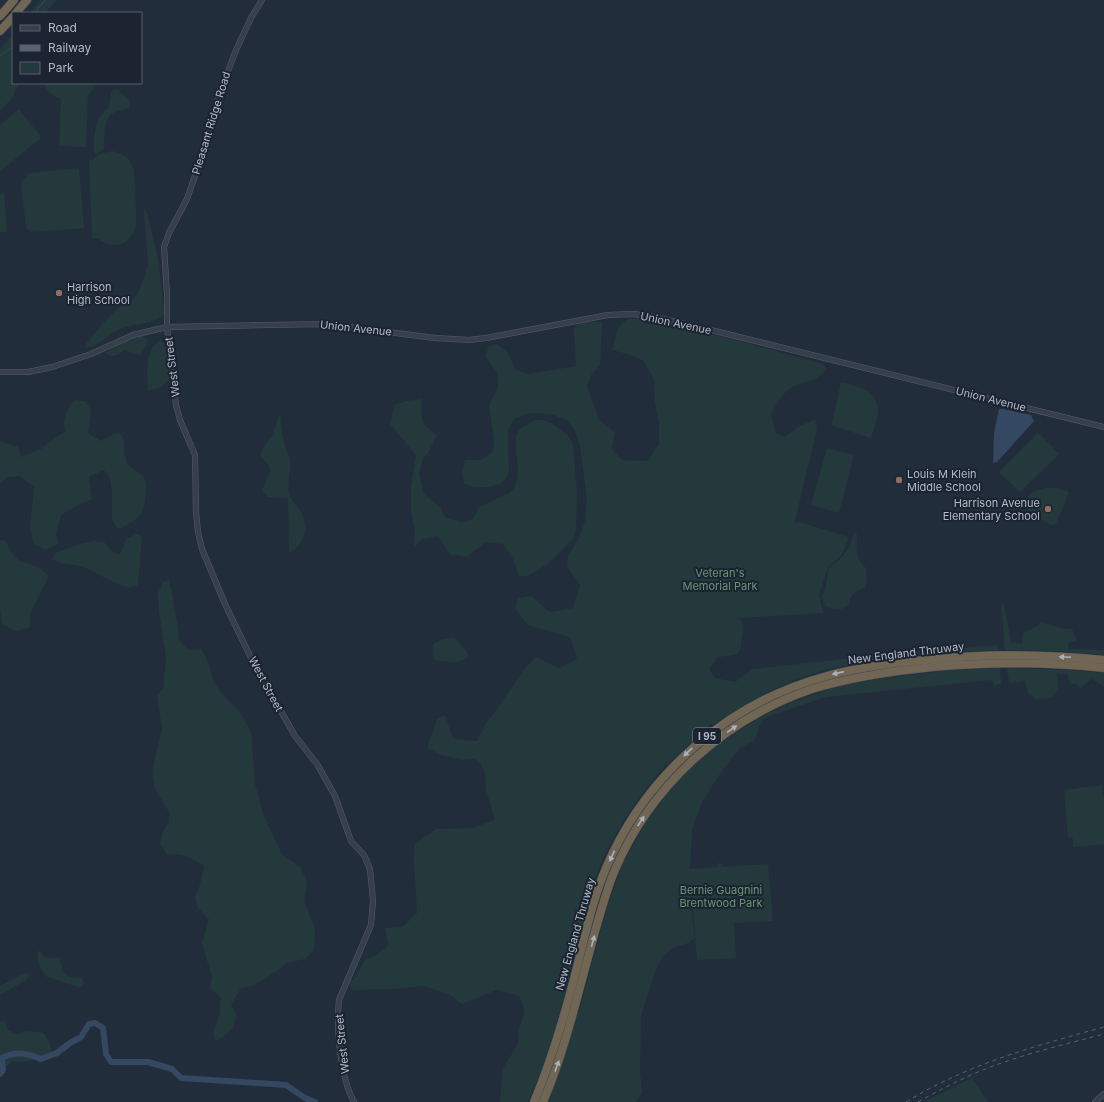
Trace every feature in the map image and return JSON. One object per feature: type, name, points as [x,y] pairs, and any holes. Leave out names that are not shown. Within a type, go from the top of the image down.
[{"type":"highway","points":[[0,16],[14,0]]},
{"type":"highway","points":[[17,12],[27,0]]},
{"type":"highway","points":[[0,31],[12,18]]},
{"type":"highway","name":"New England Thruway","points":[[534,1102],[557,1042],[594,902],[602,878],[613,854],[631,820],[654,788],[680,759],[710,734],[743,711],[777,693],[814,679],[852,670],[911,661],[983,656],[1048,656],[1104,660]]},
{"type":"highway","name":"New England Thruway","points":[[543,1102],[563,1048],[601,908],[620,859],[639,825],[662,792],[690,763],[714,742],[753,716],[788,698],[826,685],[864,677],[917,669],[982,664],[1048,664],[1104,668]]},
{"type":"street","name":"Pleasant Ridge Road","points":[[164,247],[169,233],[187,199],[198,167],[218,95],[250,18],[262,0]]},
{"type":"street","name":"West Street","points":[[164,247],[168,301],[166,328],[176,405],[180,420],[195,455],[196,512],[202,550],[225,604],[252,660],[294,736],[317,764],[335,796],[351,841],[364,855],[370,869],[373,901],[371,925],[339,1000],[338,1012],[341,1055],[348,1088],[354,1102]]},
{"type":"street","name":"Union Avenue","points":[[0,372],[28,372],[52,367],[91,354],[134,335],[166,328],[325,324],[434,338],[468,340],[608,315],[634,314],[655,317],[725,333],[1104,427]]},
{"type":"street","points":[[1095,1102],[1104,1094]]},
{"type":"green space","points":[[40,0],[57,0],[46,12],[31,12]]},
{"type":"green space","points":[[12,35],[12,84],[21,84],[16,88],[13,97],[0,111],[0,49]]},
{"type":"green space","points":[[43,84],[93,84],[95,87],[88,96],[86,147],[59,146],[61,99],[56,97]]},
{"type":"green space","points":[[113,90],[118,90],[130,100],[130,108],[115,112],[108,119],[105,128],[104,148],[96,155],[94,143],[97,123],[100,116],[109,107],[111,93]]},
{"type":"green space","points":[[19,109],[40,136],[40,139],[0,171],[0,125]]},
{"type":"green space","points":[[112,151],[125,156],[132,164],[135,187],[136,226],[131,236],[123,243],[118,245],[113,245],[92,238],[89,160],[93,160],[100,154]]},
{"type":"green space","points":[[79,168],[84,228],[31,232],[26,228],[21,183],[29,173]]},
{"type":"green space","points":[[4,192],[7,232],[0,232],[0,193]]},
{"type":"green space","points":[[144,210],[147,213],[159,263],[164,314],[154,321],[120,329],[100,343],[87,348],[84,346],[107,319],[117,309],[133,300],[140,289],[148,265]]},
{"type":"green space","name":"Veteran's Memorial Park","points":[[644,318],[735,340],[823,364],[826,368],[818,377],[797,385],[787,391],[780,398],[771,414],[776,433],[784,437],[801,425],[815,420],[817,429],[794,525],[799,522],[848,537],[841,555],[828,567],[819,594],[823,613],[739,618],[744,626],[740,651],[735,655],[718,657],[709,669],[715,678],[735,682],[753,669],[915,651],[998,645],[999,650],[946,652],[890,658],[835,668],[809,675],[785,684],[748,703],[713,725],[711,724],[660,772],[639,798],[620,826],[604,856],[592,887],[552,1039],[545,1061],[528,1102],[500,1102],[503,1068],[518,1044],[519,1029],[525,1011],[519,996],[497,990],[462,1004],[452,996],[424,986],[395,989],[352,990],[350,984],[366,959],[375,956],[388,946],[385,928],[402,927],[417,913],[414,859],[415,844],[437,829],[472,828],[495,820],[486,790],[485,773],[480,763],[474,759],[461,760],[441,755],[427,748],[437,719],[445,715],[453,739],[477,741],[486,723],[525,668],[536,657],[559,668],[577,659],[570,637],[528,625],[515,608],[518,598],[531,596],[550,612],[573,608],[580,585],[567,566],[568,555],[578,540],[585,521],[587,499],[580,446],[575,431],[567,420],[550,414],[531,413],[514,419],[508,430],[509,470],[507,477],[500,484],[488,487],[474,487],[464,483],[462,472],[465,460],[481,460],[493,451],[494,440],[489,405],[498,387],[498,374],[486,357],[488,347],[497,344],[507,352],[516,370],[529,374],[576,366],[574,329],[579,322],[602,322],[600,365],[592,373],[587,387],[599,419],[615,433],[612,449],[622,460],[648,461],[659,444],[659,424],[655,402],[654,380],[644,361],[631,355],[612,350],[618,328],[627,319]]},
{"type":"green space","points":[[143,336],[147,339],[147,343],[144,350],[139,355],[124,350],[118,355],[110,356],[106,353],[123,342]]},
{"type":"green space","points":[[162,340],[169,365],[169,380],[154,390],[148,390],[147,369],[149,355],[156,344]]},
{"type":"green space","points":[[841,382],[860,387],[866,390],[874,398],[877,404],[878,414],[871,438],[833,426],[832,424]]},
{"type":"green space","points":[[422,399],[422,420],[427,428],[437,435],[428,453],[423,458],[419,473],[424,494],[440,507],[445,517],[461,522],[473,519],[479,507],[509,493],[514,488],[517,480],[518,469],[516,435],[521,428],[535,420],[542,420],[552,423],[567,435],[573,444],[577,493],[576,528],[573,539],[549,563],[528,576],[519,576],[513,559],[503,544],[486,542],[467,557],[450,554],[438,536],[422,539],[414,547],[415,530],[411,512],[411,487],[416,455],[390,424],[394,405],[406,401]]},
{"type":"green space","points":[[74,400],[85,401],[91,410],[88,433],[101,441],[118,433],[122,435],[128,464],[144,478],[146,491],[145,502],[139,516],[121,529],[117,528],[112,520],[112,492],[110,478],[104,470],[89,477],[92,499],[61,515],[56,533],[58,544],[46,550],[34,544],[30,528],[34,487],[20,476],[8,477],[0,484],[0,441],[18,447],[21,457],[41,449],[65,432],[65,415]]},
{"type":"green space","points":[[280,414],[285,448],[290,459],[289,491],[291,498],[302,514],[305,526],[302,541],[289,553],[288,498],[268,497],[262,490],[271,471],[268,464],[260,457],[263,448],[272,436]]},
{"type":"green space","points":[[1038,433],[1059,454],[1020,492],[999,472]]},
{"type":"green space","points":[[827,448],[854,455],[839,513],[811,505]]},
{"type":"green space","points":[[1046,488],[1057,488],[1069,492],[1056,524],[1051,525],[1022,508],[1031,494]]},
{"type":"green space","points":[[855,532],[857,535],[858,557],[866,568],[867,580],[865,587],[852,595],[849,605],[846,607],[835,609],[825,606],[822,596],[825,590],[829,567],[839,560],[845,552]]},
{"type":"green space","points":[[137,534],[142,537],[138,585],[135,586],[123,586],[83,567],[61,563],[52,559],[57,552],[94,541],[104,542],[114,553],[120,554],[127,538]]},
{"type":"green space","points":[[0,540],[6,541],[9,549],[18,560],[38,567],[48,575],[47,580],[31,611],[29,628],[15,631],[2,624],[0,609]]},
{"type":"green space","points":[[169,580],[178,626],[179,641],[189,650],[202,649],[213,680],[221,693],[238,710],[251,731],[255,784],[264,816],[282,854],[301,868],[307,882],[304,901],[315,928],[314,950],[305,959],[286,963],[280,969],[255,985],[241,988],[231,1005],[236,1013],[233,1027],[225,1036],[216,1041],[213,1032],[219,1016],[221,998],[210,987],[212,977],[202,943],[209,919],[197,907],[195,896],[199,888],[204,866],[187,856],[167,854],[160,844],[163,831],[169,822],[169,812],[155,789],[152,771],[162,729],[157,696],[163,688],[166,659],[158,593],[163,582]]},
{"type":"green space","points":[[1004,604],[1011,642],[1022,644],[1023,633],[1037,626],[1040,622],[1064,629],[1072,629],[1077,640],[1069,643],[1068,649],[1103,650],[1104,648],[1104,655],[1057,651],[1005,650],[1001,605]]},
{"type":"green space","points":[[453,638],[460,643],[468,653],[468,657],[457,662],[435,660],[432,654],[433,644],[443,639]]},
{"type":"green space","name":"Bernie Guagnini Brentwood Park","points":[[1000,668],[1001,684],[993,685],[991,680],[826,697],[762,720],[762,723],[759,724],[757,735],[753,741],[740,748],[724,768],[703,800],[692,830],[690,869],[717,867],[717,864],[719,863],[722,864],[723,867],[768,864],[773,921],[734,923],[736,958],[697,960],[693,908],[690,904],[695,938],[686,944],[674,947],[661,958],[641,1016],[640,1072],[642,1093],[636,1102],[547,1102],[564,1057],[581,1003],[608,904],[623,862],[649,817],[673,785],[706,754],[765,714],[837,686],[877,679],[950,670]]},
{"type":"green space","points":[[1007,668],[1072,670],[1104,673],[1104,686],[1091,679],[1081,688],[1073,683],[1069,684],[1068,675],[1057,674],[1058,689],[1052,698],[1035,699],[1028,693],[1025,681],[1009,683]]},
{"type":"green space","points":[[1102,785],[1104,799],[1104,844],[1073,847],[1073,839],[1071,837],[1068,838],[1064,790]]},
{"type":"green space","points":[[39,950],[46,958],[60,957],[65,974],[76,978],[82,978],[84,984],[81,987],[77,987],[47,977],[39,965]]},
{"type":"green space","points":[[26,972],[29,976],[26,980],[0,995],[0,986]]},
{"type":"green space","points":[[0,1021],[4,1021],[8,1030],[17,1034],[28,1031],[44,1033],[50,1044],[51,1050],[61,1054],[57,1057],[20,1062],[13,1061],[0,1071]]},
{"type":"green space","points":[[972,1078],[988,1102],[924,1102]]},
{"type":"water","points":[[999,409],[1031,415],[1034,421],[997,462],[993,463],[994,433]]},
{"type":"waterway","points":[[36,12],[45,0]]},
{"type":"waterway","points":[[0,56],[12,48]]},
{"type":"waterway","points":[[0,1074],[3,1070],[2,1058],[12,1054],[22,1054],[31,1055],[41,1059],[57,1053],[81,1037],[89,1024],[95,1023],[103,1028],[106,1054],[111,1062],[148,1062],[172,1069],[181,1078],[286,1085],[305,1098],[315,1102]]},
{"type":"railway","points":[[906,1102],[953,1077],[1002,1057],[1104,1027]]},
{"type":"railway","points":[[918,1102],[978,1072],[1009,1060],[1104,1034]]},
{"type":"place","name":"Harrison High School","points":[[59,293]]},
{"type":"place","name":"Louis M Klein Middle School","points":[[899,480]]},
{"type":"place","name":"Harrison Avenue Elementary School","points":[[1048,509]]}]
